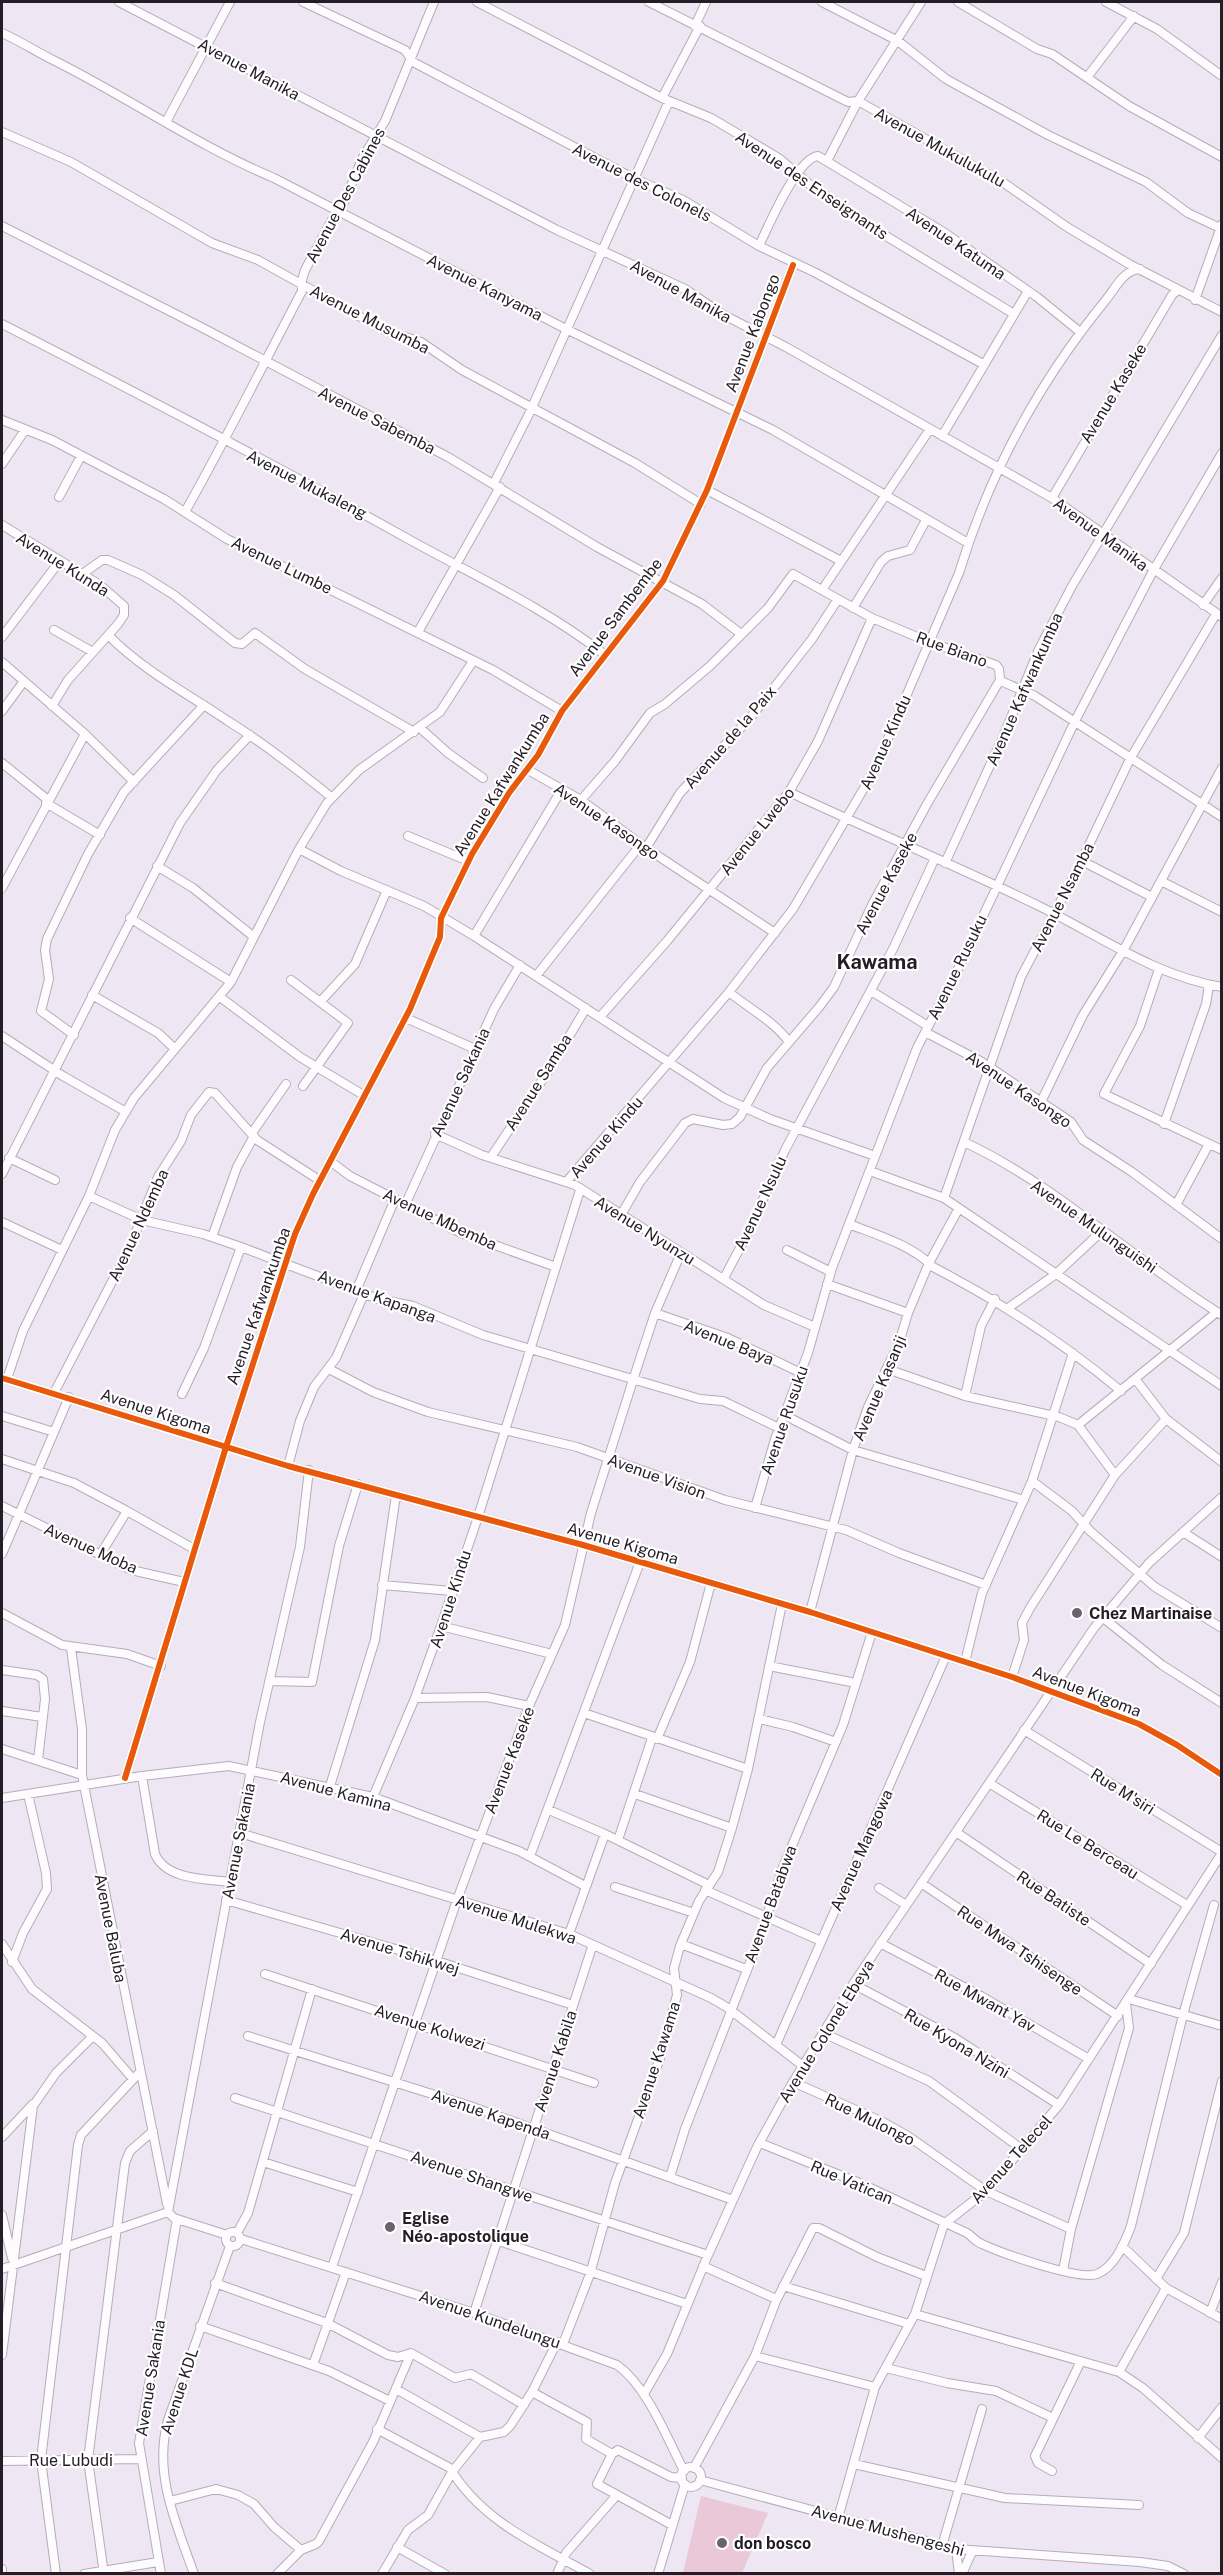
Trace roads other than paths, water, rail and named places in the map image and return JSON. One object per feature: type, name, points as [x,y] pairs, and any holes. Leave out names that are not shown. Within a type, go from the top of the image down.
[{"type":"street","name":"Avenue Manika","points":[[119,2],[557,230],[685,289],[722,314],[1052,498],[1219,616]]},
{"type":"street","points":[[166,122],[230,2]]},
{"type":"street","name":"Avenue des Colonels","points":[[303,2],[405,50],[410,58],[635,179],[683,200],[793,265],[816,273],[983,364]]},
{"type":"street","name":"Avenue Des Cabines","points":[[185,512],[225,441],[302,291],[310,259],[340,211],[363,158],[376,136],[434,2]]},
{"type":"street","name":"Avenue des Enseignants","points":[[477,2],[665,100],[711,118],[780,159],[868,225],[1014,314]]},
{"type":"street","name":"Avenue Mukulukulu","points":[[649,2],[848,102],[858,101],[1004,183],[1067,226],[1177,291],[1221,312]]},
{"type":"street","points":[[418,632],[497,485],[635,179],[706,2]]},
{"type":"street","points":[[822,2],[898,41],[946,79],[1048,135],[1146,182],[1188,213],[1221,227],[1195,300]]},
{"type":"street","points":[[759,246],[798,174],[813,157],[818,156],[827,161],[858,101],[921,2]]},
{"type":"street","points":[[958,2],[1088,76],[1135,109],[1221,157]]},
{"type":"street","points":[[1106,2],[1134,16],[1221,76]]},
{"type":"street","points":[[1088,76],[1134,16]]},
{"type":"street","name":"Avenue Kanyama","points":[[2,33],[98,82],[254,171],[340,211],[373,231],[819,455],[968,543]]},
{"type":"street","name":"Avenue Musumba","points":[[2,132],[71,162],[212,243],[258,260],[384,330],[421,342],[462,370],[635,463],[701,504]]},
{"type":"street","name":"Avenue Katuma","points":[[827,161],[945,233],[1028,291],[1080,332]]},
{"type":"street","name":"Avenue Sabemba","points":[[2,226],[201,327],[497,485],[597,547],[663,581],[714,612],[741,634]]},
{"type":"street","name":"Avenue Kabongo","points":[[707,490],[793,265]]},
{"type":"street","name":"Avenue Kindu","points":[[567,1181],[729,992],[793,909],[848,820],[874,771],[959,573],[968,543],[1022,425],[1080,332],[1128,272],[1140,269]]},
{"type":"street","points":[[942,436],[1028,291]]},
{"type":"street","name":"Avenue Kaseke","points":[[1052,498],[1172,295],[1177,291]]},
{"type":"street","name":"Avenue Mukaleng","points":[[2,324],[330,494],[564,624],[605,655]]},
{"type":"street","name":"Avenue Kafwankumba","points":[[945,863],[1003,737],[1021,690],[1071,586],[1221,335]]},
{"type":"street","name":"Avenue Lumbe","points":[[2,420],[81,456],[185,512],[227,539],[510,679],[562,711]]},
{"type":"street","points":[[822,590],[930,429]]},
{"type":"street","points":[[2,464],[25,430]]},
{"type":"street","name":"Avenue Rusuku","points":[[755,1508],[779,1428],[801,1373],[831,1272],[905,1075],[1075,721],[1153,571],[1221,453]]},
{"type":"street","points":[[59,497],[81,456]]},
{"type":"street","points":[[707,490],[841,561]]},
{"type":"street","name":"Avenue Sambembe","points":[[562,711],[663,581],[707,490]]},
{"type":"street","points":[[853,608],[881,561],[888,556],[910,550],[926,520]]},
{"type":"street","name":"Avenue Kunda","points":[[2,525],[100,585],[124,606],[124,615],[109,636]]},
{"type":"street","points":[[81,575],[102,560],[108,560],[142,575],[174,595],[235,643],[242,644],[255,633],[299,665],[417,730],[483,778]]},
{"type":"street","points":[[2,638],[59,562]]},
{"type":"street","name":"Rue Biano","points":[[741,634],[768,608],[790,576],[796,575],[872,618],[929,642],[996,665],[999,669],[1000,680],[1075,721],[1221,817]]},
{"type":"street","points":[[1203,605],[1221,578]]},
{"type":"street","name":"Avenue de la Paix","points":[[643,846],[686,786],[751,717],[812,639],[838,599]]},
{"type":"street","name":"Avenue Nsamba","points":[[944,1198],[1021,977],[1082,861],[1130,759],[1219,616]]},
{"type":"street","name":"Avenue Lwebo","points":[[600,1017],[660,950],[789,792],[823,730],[872,618]]},
{"type":"street","points":[[54,630],[93,652]]},
{"type":"street","points":[[581,800],[631,740],[650,713],[665,704],[699,675],[741,634]]},
{"type":"street","points":[[52,706],[68,680],[109,636],[123,650],[250,735],[331,798]]},
{"type":"street","points":[[4,1378],[23,1330],[89,1196],[115,1130],[147,1080],[231,982],[299,849],[331,798],[360,770],[417,730],[448,702],[473,661]]},
{"type":"street","points":[[2,662],[85,734],[134,782]]},
{"type":"street","name":"Avenue Kaseke","points":[[743,1108],[767,1068],[834,987],[872,905],[1000,680]]},
{"type":"street","points":[[2,711],[24,681]]},
{"type":"street","points":[[74,1035],[41,1011],[49,979],[45,942],[118,801],[204,705]]},
{"type":"street","name":"Avenue Kafwankumba","points":[[126,1778],[225,1447],[286,1262],[319,1180],[406,1018],[440,937],[441,918],[468,861],[509,793],[528,770],[562,711]]},
{"type":"street","points":[[2,888],[85,734]]},
{"type":"street","points":[[2,1174],[56,1071],[157,866],[193,803],[217,770],[250,735]]},
{"type":"street","points":[[2,763],[47,802],[100,834]]},
{"type":"street","points":[[1041,1102],[1083,1015],[1123,951],[1221,768]]},
{"type":"street","name":"Avenue Kasongo","points":[[528,770],[581,800],[643,846],[775,933]]},
{"type":"street","points":[[474,936],[562,789]]},
{"type":"street","points":[[789,792],[1053,913],[1159,969],[1221,987]]},
{"type":"street","points":[[408,836],[468,861]]},
{"type":"street","points":[[536,976],[643,846]]},
{"type":"street","points":[[299,849],[341,871],[424,906],[520,965],[699,1084],[743,1108],[875,1156]]},
{"type":"street","points":[[797,1129],[872,991],[935,858]]},
{"type":"street","points":[[1082,861],[1152,897]]},
{"type":"street","points":[[157,866],[193,888],[254,937]]},
{"type":"street","points":[[1161,881],[1221,912]]},
{"type":"street","points":[[320,1002],[355,964],[387,890]]},
{"type":"street","points":[[130,918],[231,982]]},
{"type":"street","name":"Avenue Sakania","points":[[406,1203],[435,1134],[494,1009],[520,965]]},
{"type":"street","points":[[1159,969],[1140,1026],[1104,1094],[1221,1150]]},
{"type":"street","points":[[291,980],[348,1023],[303,1086]]},
{"type":"street","points":[[1164,1124],[1206,1004],[1209,985]]},
{"type":"street","name":"Avenue Kasongo","points":[[872,991],[926,1029],[1074,1124],[1083,1140],[1115,1160],[1221,1239]]},
{"type":"street","points":[[729,992],[776,1025],[789,1042]]},
{"type":"street","points":[[92,995],[158,1033],[175,1049]]},
{"type":"street","points":[[220,997],[315,1067],[365,1096]]},
{"type":"street","name":"Avenue Samba","points":[[490,1157],[549,1070],[586,1008]]},
{"type":"street","points":[[406,1018],[475,1049]]},
{"type":"street","points":[[2,1036],[126,1112]]},
{"type":"street","points":[[212,1237],[237,1167],[253,1135],[286,1084]]},
{"type":"street","name":"Avenue Ndemba","points":[[54,1393],[142,1220],[162,1170],[181,1141],[191,1115],[209,1092],[215,1093],[253,1135],[271,1151],[319,1180]]},
{"type":"street","points":[[621,1215],[640,1182],[685,1123],[693,1119],[711,1124],[732,1124],[740,1117],[743,1108]]},
{"type":"street","name":"Avenue Nsulu","points":[[724,1278],[797,1129]]},
{"type":"street","name":"Avenue Nyunzu","points":[[435,1134],[490,1157],[567,1181],[773,1311],[815,1327]]},
{"type":"street","name":"Avenue Mulunguishi","points":[[964,1143],[1022,1175],[1219,1314]]},
{"type":"street","points":[[1176,1205],[1209,1144]]},
{"type":"street","points":[[9,1158],[55,1180]]},
{"type":"street","name":"Avenue Mbemba","points":[[330,1161],[350,1176],[461,1233],[556,1267]]},
{"type":"street","points":[[870,1171],[944,1198],[1221,1386]]},
{"type":"street","name":"Avenue Kindu","points":[[373,1797],[415,1698],[441,1626],[478,1517],[580,1190]]},
{"type":"street","name":"Avenue Kapanga","points":[[89,1196],[142,1220],[212,1237],[286,1262],[360,1293],[413,1305],[475,1332],[578,1365],[700,1399],[723,1401],[779,1428]]},
{"type":"street","points":[[288,1466],[308,1400],[321,1376],[329,1369],[395,1199]]},
{"type":"street","name":"Avenue Kasanji","points":[[810,1612],[853,1450],[868,1407],[902,1335],[908,1313],[930,1263],[959,1208]]},
{"type":"street","points":[[2,1222],[62,1250]]},
{"type":"street","points":[[849,1224],[893,1241],[995,1299],[1073,1353],[1121,1391]]},
{"type":"street","points":[[1008,1308],[1056,1274],[1102,1231]]},
{"type":"street","points":[[182,1394],[204,1348],[241,1247]]},
{"type":"street","points":[[787,1250],[831,1272]]},
{"type":"street","name":"Avenue Kaseke","points":[[332,2267],[457,1900],[529,1706],[567,1615],[583,1545],[633,1380],[655,1313],[681,1253]]},
{"type":"street","points":[[827,1284],[908,1313]]},
{"type":"street","points":[[965,1396],[981,1326],[995,1299]]},
{"type":"street","name":"Avenue Baya","points":[[655,1313],[737,1341],[801,1373]]},
{"type":"street","points":[[1078,1425],[1219,1314]]},
{"type":"street","points":[[965,1662],[986,1585],[1032,1481],[1073,1353]]},
{"type":"street","name":"Avenue Vision","points":[[329,1369],[373,1392],[428,1412],[577,1447],[755,1508],[832,1526],[986,1585]]},
{"type":"street","points":[[887,1369],[965,1396],[1054,1416],[1078,1425],[1115,1475]]},
{"type":"street","name":"Avenue Kigoma","points":[[4,1378],[288,1466],[583,1545],[810,1612],[1012,1677],[1155,1732],[1221,1775]]},
{"type":"street","points":[[1136,1380],[1166,1419],[1221,1462]]},
{"type":"street","points":[[2,1554],[69,1397]]},
{"type":"street","points":[[784,1415],[853,1450],[1024,1500]]},
{"type":"street","points":[[2,1416],[54,1432]]},
{"type":"street","points":[[1012,1677],[1024,1640],[1023,1620],[1115,1475],[1166,1419]]},
{"type":"street","points":[[2,1459],[74,1483],[194,1549]]},
{"type":"street","name":"Avenue Sakania","points":[[168,2209],[269,1681],[300,1547],[309,1470]]},
{"type":"street","points":[[1032,1481],[1046,1489],[1085,1523],[1090,1531],[1163,1592],[1221,1628]]},
{"type":"street","points":[[269,1681],[312,1682],[339,1546],[358,1484]]},
{"type":"street","points":[[330,1786],[375,1641],[396,1495]]},
{"type":"street","name":"Avenue Colonel Ebeya","points":[[644,2394],[667,2354],[703,2266],[760,2143],[793,2082],[853,1984],[1102,1617],[1140,1572],[1221,1497]]},
{"type":"street","name":"Avenue Moba","points":[[2,1506],[131,1570],[184,1582]]},
{"type":"street","points":[[100,1555],[127,1511]]},
{"type":"street","points":[[1183,1532],[1221,1557]]},
{"type":"street","points":[[530,1856],[640,1562]]},
{"type":"street","points":[[618,1840],[654,1738],[684,1679],[711,1583]]},
{"type":"street","points":[[382,1585],[452,1591]]},
{"type":"street","name":"Avenue Kawama","points":[[480,2437],[506,2431],[524,2405],[560,2343],[590,2274],[623,2160],[660,2058],[677,1995],[674,1968],[681,1944],[693,1913],[718,1872],[732,1828],[748,1769],[782,1604]]},
{"type":"street","points":[[2,1613],[71,1648],[127,1654],[161,1666]]},
{"type":"street","points":[[1102,1617],[1162,1665],[1221,1703]]},
{"type":"street","points":[[441,1626],[552,1654]]},
{"type":"street","name":"Avenue Batabwa","points":[[670,2177],[685,2129],[766,1918],[783,1867],[836,1742],[872,1632]]},
{"type":"street","name":"Avenue Baluba","points":[[71,1648],[82,1729],[82,1775],[168,2209]]},
{"type":"street","name":"Avenue Mangowa","points":[[776,2045],[946,1656]]},
{"type":"street","points":[[769,1666],[856,1683]]},
{"type":"street","points":[[2,1670],[38,1675],[43,1679],[38,1760]]},
{"type":"street","points":[[415,1698],[487,1697],[529,1706]]},
{"type":"street","points":[[2,1711],[42,1717]]},
{"type":"street","points":[[585,1713],[748,1769]]},
{"type":"street","points":[[759,1719],[793,1727],[836,1742]]},
{"type":"street","name":"Rue M'siri","points":[[1024,1730],[1221,1852]]},
{"type":"street","points":[[2,1749],[82,1775]]},
{"type":"street","name":"Avenue Kamina","points":[[2,1798],[212,1766],[252,1770],[373,1797],[530,1856],[585,1886]]},
{"type":"street","points":[[142,1776],[159,1862],[174,1871],[230,1882]]},
{"type":"street","name":"Rue Le Berceau","points":[[989,1783],[1187,1905]]},
{"type":"street","points":[[12,1962],[23,1934],[47,1889],[46,1873],[28,1794]]},
{"type":"street","points":[[635,1794],[732,1828]]},
{"type":"street","points":[[549,1810],[618,1840],[766,1918],[821,1941]]},
{"type":"street","name":"Rue Batiste","points":[[956,1832],[1151,1964]]},
{"type":"street","name":"Avenue Mulekwa","points":[[240,1833],[569,1934],[592,1947],[703,1993],[731,2010],[803,2066]]},
{"type":"street","points":[[569,1934],[605,1834]]},
{"type":"street","name":"Avenue Telecel","points":[[944,2224],[986,2191],[1059,2105],[1221,1852]]},
{"type":"street","name":"Rue Mwa Tshisenge","points":[[921,1883],[1118,2016]]},
{"type":"street","points":[[615,1887],[693,1913]]},
{"type":"street","points":[[879,1888],[906,1905]]},
{"type":"street","name":"Avenue Tshikwej","points":[[226,1900],[437,1961],[573,2005]]},
{"type":"street","points":[[1214,1905],[1183,2015],[1131,2226],[1122,2246],[1166,2288],[1221,2319]]},
{"type":"street","name":"Rue Mwant Yav","points":[[880,1943],[981,1996],[1089,2059]]},
{"type":"street","points":[[2,1944],[34,1992],[109,2050],[133,2079]]},
{"type":"street","points":[[681,1944],[746,1969]]},
{"type":"street","name":"Avenue Kabila","points":[[474,2313],[592,1947]]},
{"type":"street","name":"Avenue Kolwezi","points":[[265,1974],[594,2083]]},
{"type":"street","name":"Rue Kyona Nzini","points":[[853,1984],[955,2038],[1059,2105]]},
{"type":"street","points":[[227,2235],[226,2242],[230,2246],[238,2245],[312,1989]]},
{"type":"street","points":[[1064,2271],[1071,2229],[1129,2028],[1127,2002],[1221,2026]]},
{"type":"street","points":[[823,2033],[930,2081],[1023,2150]]},
{"type":"street","points":[[2,2137],[33,2107],[56,2073],[93,2036]]},
{"type":"street","name":"Avenue Kapenda","points":[[248,2036],[533,2129],[733,2200]]},
{"type":"street","points":[[56,2574],[40,2460],[80,2138],[140,2072]]},
{"type":"street","points":[[1156,2279],[1184,2233],[1221,2081]]},
{"type":"street","name":"Rue Mulongo","points":[[793,2082],[908,2136],[986,2191],[1071,2229]]},
{"type":"street","name":"Avenue Shangwe","points":[[235,2098],[708,2255]]},
{"type":"street","points":[[2,2355],[33,2107]]},
{"type":"street","points":[[104,2572],[88,2460],[126,2159],[135,2146],[153,2131]]},
{"type":"street","name":"Rue Vatican","points":[[760,2143],[862,2184],[970,2235],[981,2244],[1064,2271],[1089,2276],[1098,2274],[1122,2246]]},
{"type":"street","points":[[263,2162],[358,2192]]},
{"type":"street","points":[[2,2269],[117,2230],[168,2209],[177,2219],[227,2235],[239,2236]]},
{"type":"street","points":[[2,2215],[13,2265]]},
{"type":"street","name":"Avenue Sakania","points":[[160,2574],[141,2459],[140,2427],[177,2219]]},
{"type":"street","points":[[838,2518],[875,2387],[915,2314],[944,2224]]},
{"type":"street","points":[[658,2574],[683,2478],[694,2468],[755,2356],[776,2299],[806,2239],[817,2227],[877,2257],[927,2276]]},
{"type":"street","name":"Avenue Kundelungu","points":[[239,2236],[474,2313],[617,2365],[627,2373],[644,2394],[683,2478]]},
{"type":"street","points":[[496,2240],[590,2274],[687,2304]]},
{"type":"street","name":"Avenue KDL","points":[[194,2574],[170,2501],[162,2468],[163,2439],[200,2326],[230,2246]]},
{"type":"street","points":[[703,2266],[776,2299]]},
{"type":"street","points":[[313,2365],[346,2272]]},
{"type":"street","points":[[1210,2313],[1221,2282]]},
{"type":"street","points":[[215,2283],[327,2323],[388,2355],[398,2357],[411,2353],[455,2378],[471,2374],[524,2405]]},
{"type":"street","points":[[783,2286],[909,2324]]},
{"type":"street","points":[[1119,2372],[1166,2288]]},
{"type":"street","points":[[915,2314],[1119,2372],[1143,2388],[1221,2458]]},
{"type":"street","points":[[200,2326],[313,2365],[390,2401]]},
{"type":"street","points":[[277,2574],[301,2550],[318,2543],[373,2442],[411,2353]]},
{"type":"street","points":[[755,2356],[875,2387]]},
{"type":"street","points":[[1052,2471],[1038,2463],[1035,2456],[1081,2361]]},
{"type":"street","points":[[886,2367],[947,2383],[991,2389],[1053,2418]]},
{"type":"street","points":[[382,2574],[410,2527],[428,2515],[452,2472],[480,2437],[396,2389]]},
{"type":"street","points":[[532,2392],[588,2422],[586,2439],[612,2454]]},
{"type":"street","points":[[1198,2438],[1221,2406]]},
{"type":"street","points":[[942,2546],[982,2409]]},
{"type":"street","points":[[377,2429],[452,2472],[456,2480],[500,2524],[590,2574]]},
{"type":"street","points":[[672,2525],[597,2484],[616,2450],[622,2451],[671,2478],[683,2478],[696,2486],[700,2480],[700,2473],[694,2468]]},
{"type":"street","name":"Rue Lubudi","points":[[2,2461],[141,2459]]},
{"type":"street","points":[[855,2464],[1005,2498],[1139,2505]]},
{"type":"street","name":"Avenue Mushengeshi","points":[[700,2480],[956,2549],[972,2552],[1140,2562],[1168,2566],[1184,2574]]},
{"type":"street","points":[[170,2501],[216,2489],[238,2495],[254,2504],[274,2527],[301,2550]]},
{"type":"street","points":[[557,2574],[562,2558],[616,2496]]},
{"type":"street","points":[[398,2547],[445,2574]]},
{"type":"street","points":[[956,2549],[961,2574]]},
{"type":"street","points":[[961,2574],[972,2552]]},
{"type":"street","points":[[84,2574],[158,2562]]},
{"type":"place","name":"Chez Martinaise","points":[[1077,1613]]},
{"type":"place","name":"Eglise Néo-apostolique","points":[[390,2227]]},
{"type":"place","name":"don bosco","points":[[722,2543]]},
{"type":"district","name":"Kawama","points":[[877,962]]}]
